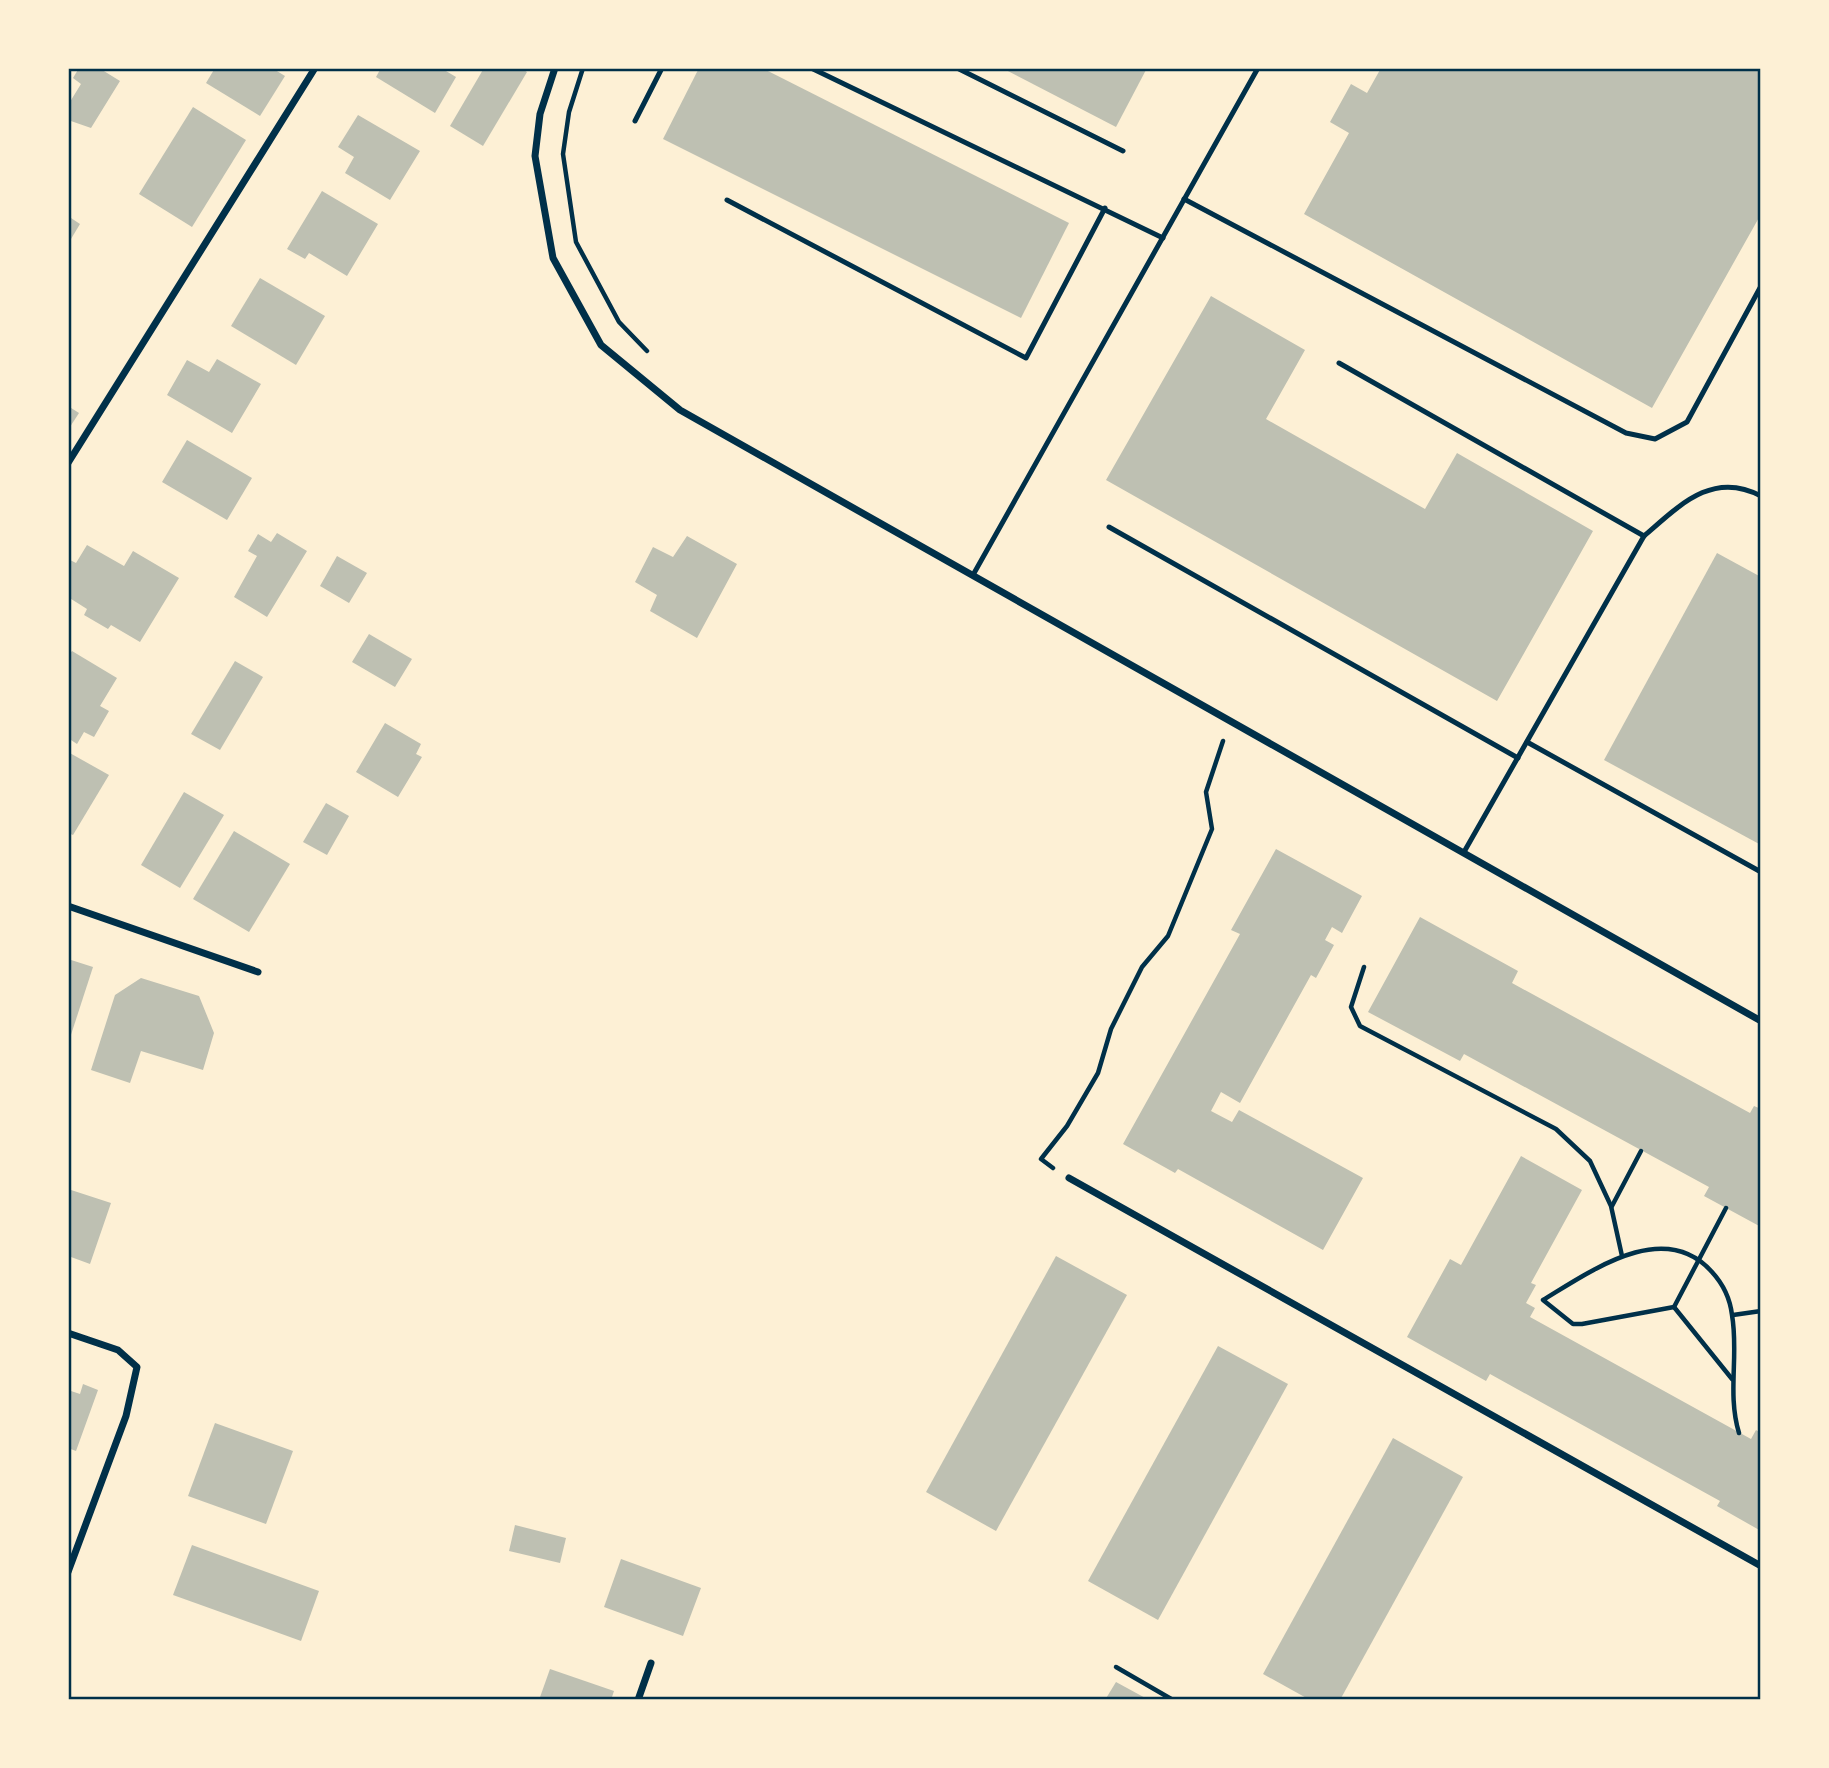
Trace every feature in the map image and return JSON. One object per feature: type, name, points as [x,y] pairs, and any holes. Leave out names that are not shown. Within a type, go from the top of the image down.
[{"type":"street","points":[[68,463],[315,68]]},
{"type":"street","points":[[555,68],[540,114],[535,156],[553,258],[601,345],[680,410],[1761,1021]]},
{"type":"street","points":[[68,906],[258,972]]},
{"type":"street","points":[[1069,1178],[1761,1566]]},
{"type":"street","points":[[68,1332],[118,1350],[137,1367],[126,1416],[68,1572]]},
{"type":"street","points":[[638,1700],[651,1663]]},
{"type":"lane","points":[[635,121],[662,68]]},
{"type":"lane","points":[[811,68],[1163,238]]},
{"type":"lane","points":[[957,68],[1123,151]]},
{"type":"lane","points":[[973,575],[1258,68]]},
{"type":"lane","points":[[727,200],[1026,358],[1105,208]]},
{"type":"lane","points":[[1184,200],[1626,433],[1655,439],[1687,422],[1761,286]]},
{"type":"lane","points":[[1339,363],[1644,536]]},
{"type":"lane","points":[[1464,852],[1644,536],[1687,499],[1714,488],[1744,487],[1761,496]]},
{"type":"lane","points":[[1109,527],[1518,758]]},
{"type":"lane","points":[[1527,742],[1761,872]]},
{"type":"path","points":[[583,68],[569,112],[563,154],[576,242],[619,322],[656,361]]},
{"type":"path","points":[[1069,1178],[1041,1160],[1068,1126],[1098,1073],[1111,1029],[1142,967],[1168,936],[1212,829],[1206,792],[1220,746],[1232,721]]},
{"type":"path","points":[[1364,967],[1351,1007],[1360,1026],[1556,1129],[1590,1161],[1611,1206],[1622,1256]]},
{"type":"path","points":[[1611,1206],[1641,1151]]},
{"type":"path","points":[[1674,1307],[1726,1208]]},
{"type":"path","points":[[1674,1307],[1573,1324],[1543,1300],[1599,1266],[1622,1256],[1664,1247],[1699,1257],[1724,1285],[1733,1315],[1733,1414],[1739,1433]]},
{"type":"path","points":[[1674,1307],[1733,1379]]},
{"type":"path","points":[[1733,1315],[1761,1311]]},
{"type":"path","points":[[1116,1667],[1173,1700]]},
{"type":"building","points":[[79,68],[99,68],[120,81],[91,128],[68,120],[68,105],[81,84],[73,78]]},
{"type":"building","points":[[215,68],[272,68],[285,76],[260,116],[206,83]]},
{"type":"building","points":[[381,68],[441,68],[456,77],[435,113],[376,77]]},
{"type":"building","points":[[484,68],[521,68],[527,72],[483,146],[450,126]]},
{"type":"building","points":[[699,68],[762,68],[1069,223],[1021,318],[663,139]]},
{"type":"building","points":[[1002,68],[1147,68],[1116,127]]},
{"type":"building","points":[[1381,68],[1761,68],[1761,214],[1652,408],[1304,214],[1349,133],[1330,122],[1351,84],[1367,93]]},
{"type":"building","points":[[193,107],[246,140],[192,227],[139,194]]},
{"type":"building","points":[[358,115],[420,151],[390,200],[345,173],[354,157],[338,147]]},
{"type":"building","points":[[322,191],[378,224],[347,276],[309,253],[305,259],[287,249]]},
{"type":"building","points":[[68,216],[80,224],[68,244]]},
{"type":"building","points":[[260,278],[325,316],[296,365],[231,326]]},
{"type":"building","points":[[1211,296],[1305,350],[1266,419],[1425,509],[1457,453],[1593,531],[1497,701],[1106,480]]},
{"type":"building","points":[[217,359],[261,384],[232,433],[167,395],[187,360],[209,372]]},
{"type":"building","points":[[68,406],[79,413],[68,430]]},
{"type":"building","points":[[187,440],[252,478],[227,520],[162,482]]},
{"type":"building","points":[[277,533],[307,551],[267,617],[234,597],[257,556],[248,551],[258,534],[271,542]]},
{"type":"building","points":[[687,536],[737,564],[697,638],[650,611],[657,595],[635,582],[653,547],[673,557]]},
{"type":"building","points":[[87,545],[124,566],[133,551],[179,578],[140,642],[111,625],[108,629],[84,615],[87,609],[68,597],[68,559],[76,563]]},
{"type":"building","points":[[1717,553],[1761,577],[1761,845],[1604,760]]},
{"type":"building","points":[[337,556],[367,573],[349,603],[320,586]]},
{"type":"building","points":[[369,634],[412,659],[395,687],[352,662]]},
{"type":"building","points":[[72,651],[117,678],[100,706],[109,711],[94,737],[84,732],[77,744],[68,738],[68,656]]},
{"type":"building","points":[[235,661],[263,677],[220,750],[191,734]]},
{"type":"building","points":[[385,723],[421,744],[416,754],[422,757],[398,797],[356,772]]},
{"type":"building","points":[[68,752],[109,775],[73,835],[68,833]]},
{"type":"building","points":[[184,792],[224,815],[180,888],[141,865]]},
{"type":"building","points":[[326,803],[349,816],[327,855],[303,842]]},
{"type":"building","points":[[234,831],[290,864],[249,932],[193,899]]},
{"type":"building","points":[[1276,849],[1362,896],[1342,933],[1332,927],[1325,940],[1334,945],[1316,978],[1311,975],[1240,1103],[1221,1092],[1211,1111],[1232,1122],[1239,1110],[1363,1178],[1323,1250],[1178,1169],[1175,1173],[1123,1144],[1240,934],[1231,930]]},
{"type":"building","points":[[1420,917],[1518,971],[1512,983],[1750,1113],[1754,1106],[1761,1109],[1761,1227],[1704,1196],[1709,1187],[1464,1054],[1460,1061],[1368,1012]]},
{"type":"building","points":[[68,959],[93,967],[69,1041],[68,1041]]},
{"type":"building","points":[[141,978],[199,996],[214,1033],[203,1070],[141,1051],[130,1083],[91,1070],[115,995]]},
{"type":"building","points":[[1521,1156],[1582,1190],[1531,1283],[1536,1285],[1526,1303],[1535,1308],[1530,1317],[1751,1439],[1756,1430],[1761,1433],[1761,1531],[1717,1506],[1720,1501],[1490,1374],[1486,1381],[1407,1337],[1450,1259],[1461,1265]]},
{"type":"building","points":[[68,1189],[111,1203],[90,1264],[71,1257],[68,1264]]},
{"type":"building","points":[[1056,1256],[1127,1295],[996,1531],[926,1492]]},
{"type":"building","points":[[1218,1346],[1288,1384],[1158,1620],[1088,1581]]},
{"type":"building","points":[[83,1384],[98,1390],[76,1451],[68,1448],[68,1390],[80,1394]]},
{"type":"building","points":[[215,1423],[293,1451],[266,1524],[188,1496]]},
{"type":"building","points":[[1393,1438],[1463,1477],[1340,1700],[1310,1700],[1263,1674]]},
{"type":"building","points":[[515,1525],[566,1538],[560,1563],[509,1551]]},
{"type":"building","points":[[192,1545],[319,1591],[301,1641],[173,1595]]},
{"type":"building","points":[[621,1559],[701,1588],[683,1636],[604,1607]]},
{"type":"building","points":[[550,1669],[614,1691],[611,1700],[539,1700]]},
{"type":"building","points":[[1116,1682],[1149,1700],[1105,1700]]}]
